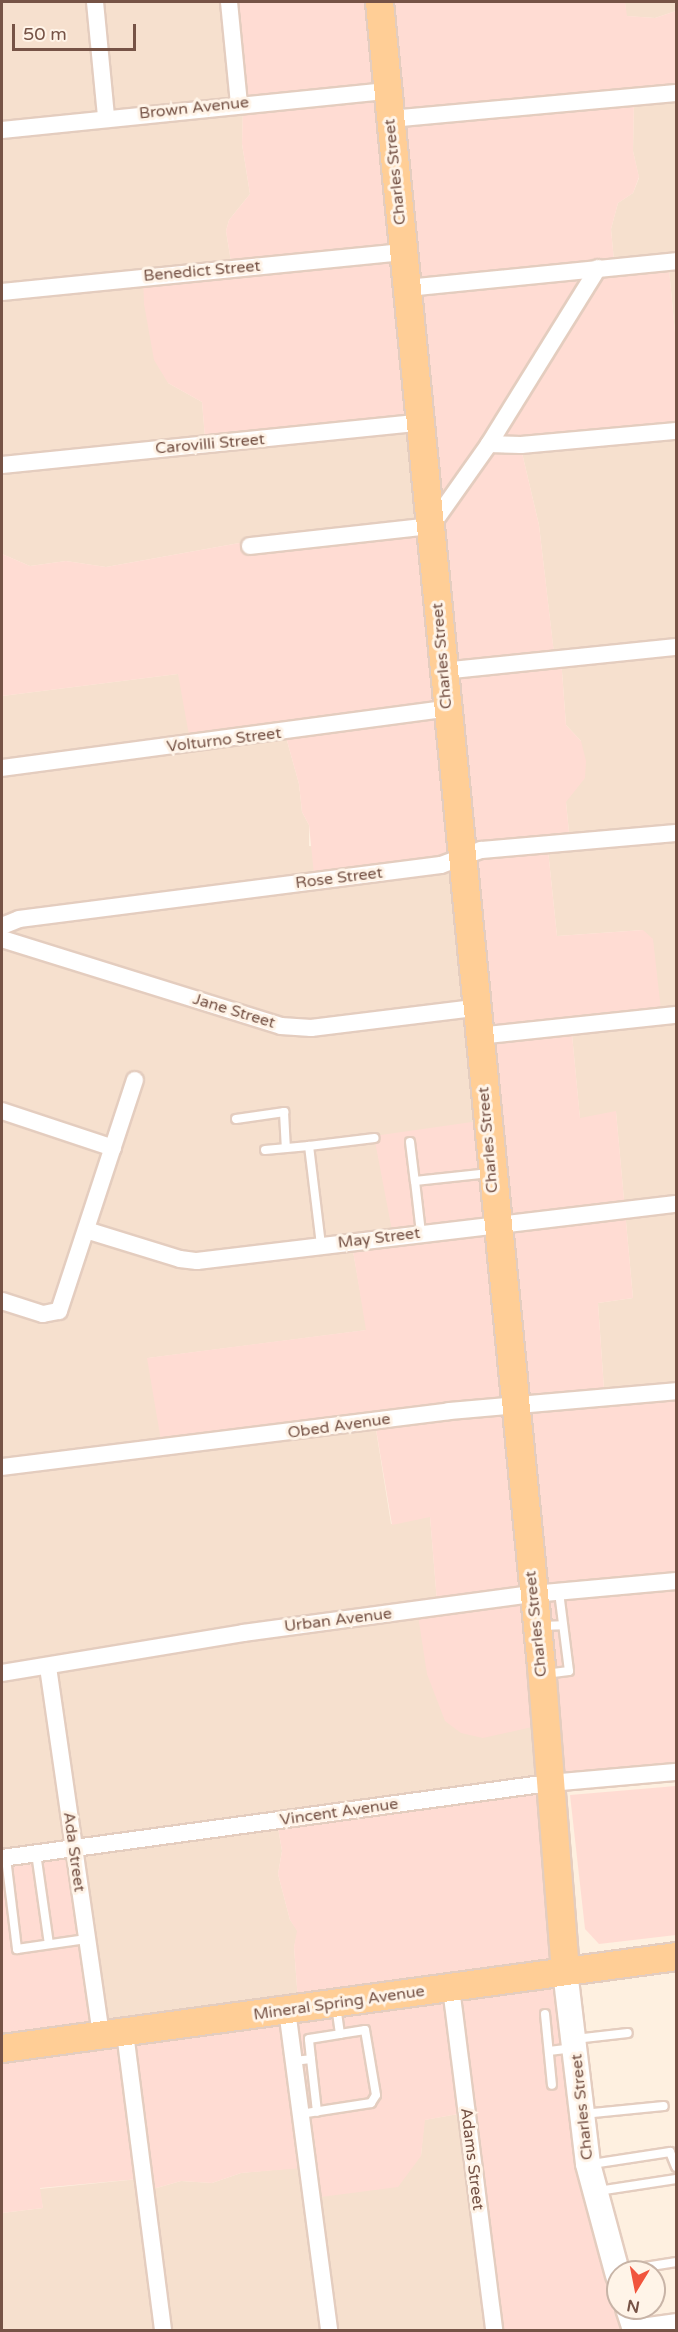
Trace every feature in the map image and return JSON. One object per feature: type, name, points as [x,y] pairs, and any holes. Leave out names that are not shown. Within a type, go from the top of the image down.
[{"type":"main road","name":"Charles Street","points":[[379,2],[514,1406],[546,1593],[536,1627],[565,1971],[588,2164],[614,2260]]},
{"type":"main road","name":"Mineral Spring Avenue","points":[[2,2048],[113,2035],[676,1956]]},
{"type":"street","points":[[95,2],[106,117]]},
{"type":"street","points":[[230,2],[239,104]]},
{"type":"street","name":"Brown Avenue","points":[[2,130],[106,117],[387,91]]},
{"type":"street","points":[[390,119],[676,93]]},
{"type":"street","name":"Benedict Street","points":[[2,292],[403,252]]},
{"type":"street","points":[[407,288],[676,261]]},
{"type":"street","points":[[250,546],[431,526],[489,444],[598,268]]},
{"type":"street","name":"Carovilli Street","points":[[2,465],[418,423]]},
{"type":"street","points":[[489,444],[521,445],[676,431]]},
{"type":"street","points":[[443,671],[676,647]]},
{"type":"street","name":"Volturno Street","points":[[2,768],[446,709]]},
{"type":"street","name":"Rose Street","points":[[2,926],[19,919],[441,865],[481,850],[676,833]]},
{"type":"street","name":"Jane Street","points":[[2,939],[281,1026],[312,1028],[474,1008]]},
{"type":"street","points":[[478,1036],[676,1015]]},
{"type":"street","points":[[2,1302],[53,1314],[63,1304],[135,1080]]},
{"type":"street","points":[[2,1112],[113,1148]]},
{"type":"street","name":"May Street","points":[[86,1230],[188,1261],[496,1223],[676,1204]]},
{"type":"street","name":"Obed Avenue","points":[[2,1467],[514,1406],[676,1391]]},
{"type":"street","name":"Urban Avenue","points":[[2,1673],[48,1667],[187,1640],[546,1593],[676,1581]]},
{"type":"street","name":"Ada Street","points":[[48,1667],[86,1939],[113,2035],[163,2331]]},
{"type":"street","name":"Vincent Avenue","points":[[4,1858],[549,1783],[676,1772]]},
{"type":"street","name":"Adams Street","points":[[451,1988],[494,2331]]},
{"type":"street","points":[[287,2010],[329,2331]]},
{"type":"street","points":[[633,2322],[676,2322]]},
{"type":"lane","points":[[236,1119],[284,1112],[286,1148]]},
{"type":"lane","points":[[265,1150],[375,1138]]},
{"type":"lane","points":[[410,1142],[421,1233]]},
{"type":"lane","points":[[309,1146],[321,1245]]},
{"type":"lane","points":[[415,1181],[491,1173]]},
{"type":"lane","points":[[541,1674],[568,1671],[563,1625],[546,1593]]},
{"type":"lane","points":[[536,1627],[563,1625]]},
{"type":"lane","points":[[36,1853],[49,1944]]},
{"type":"lane","points":[[4,1858],[17,1948],[86,1939]]},
{"type":"lane","points":[[336,2003],[340,2034]]},
{"type":"lane","points":[[545,2014],[552,2085]]},
{"type":"lane","points":[[300,2114],[317,2112],[371,2103],[376,2095],[365,2030],[309,2039],[317,2112]]},
{"type":"lane","points":[[549,2051],[575,2043],[628,2033]]},
{"type":"lane","points":[[293,2061],[311,2059]]},
{"type":"lane","points":[[583,2114],[664,2106]]},
{"type":"lane","points":[[588,2164],[670,2152],[676,2167]]},
{"type":"lane","points":[[594,2192],[676,2179]]},
{"type":"shaded area","points":[[2,2],[229,2],[243,105],[242,144],[250,194],[229,220],[226,231],[231,262],[168,383],[202,402],[205,438],[415,420],[429,519],[262,539],[106,567],[66,561],[30,566],[2,554]]},
{"type":"shaded area","points":[[229,2],[625,2],[627,16],[655,18],[676,11],[676,91],[634,98],[633,151],[639,177],[633,193],[618,203],[611,229],[614,261],[668,258],[676,343],[676,424],[519,440],[539,525],[554,653],[561,658],[566,725],[581,741],[586,761],[585,778],[566,802],[570,842],[548,850],[557,936],[643,930],[653,939],[661,1010],[571,1024],[580,1118],[616,1111],[633,1298],[598,1303],[604,1389],[676,1386],[676,1768],[562,1781],[585,2146],[614,2260],[606,2260],[606,2320],[631,2320],[634,2323],[676,2321],[676,2330],[494,2330],[464,2113],[425,2120],[421,2156],[398,2187],[313,2198],[302,2168],[241,2173],[212,2183],[181,2181],[146,2191],[139,2179],[40,2188],[43,2208],[2,2213],[2,1853],[72,1844],[96,2025],[298,2001],[294,1947],[297,1931],[290,1920],[278,1874],[282,1851],[276,1816],[548,1782],[541,1725],[483,1738],[461,1733],[445,1721],[427,1674],[417,1609],[437,1602],[430,1517],[392,1525],[374,1417],[161,1441],[147,1358],[366,1330],[353,1251],[394,1241],[374,1136],[486,1120],[460,860],[314,875],[309,825],[302,812],[299,784],[284,730],[190,741],[178,674],[2,696],[2,554],[30,566],[66,561],[106,567],[262,539],[424,522],[419,423],[205,438],[202,402],[168,383],[154,360],[144,304],[143,276],[231,262],[226,231],[229,220],[250,194],[242,144],[243,105]]},
{"type":"shaded area","points":[[625,2],[676,2],[676,11],[655,18],[626,16]]},
{"type":"shaded area","points":[[676,91],[676,343],[668,259],[614,261],[611,229],[618,203],[633,193],[639,178],[633,151],[634,98]]},
{"type":"shaded area","points":[[676,424],[676,1386],[604,1389],[598,1303],[633,1298],[616,1112],[580,1119],[571,1024],[643,930],[557,936],[548,850],[570,842],[566,802],[581,741],[566,725],[561,658],[554,654],[539,525],[519,440]]},
{"type":"shaded area","points":[[178,674],[284,730],[299,784],[302,812],[309,825],[309,846],[460,860],[486,1120],[392,1223],[394,1241],[353,1251],[367,1330],[148,1358],[374,1417],[391,1524],[430,1516],[437,1602],[541,1725],[548,1779],[276,1816],[282,1851],[278,1874],[290,1920],[298,1931],[294,1947],[298,2001],[101,2029],[2,1853],[2,696]]},
{"type":"shaded area","points":[[676,1786],[676,1935],[599,1944],[585,1929],[570,1795]]},
{"type":"shaded area","points":[[464,2113],[494,2330],[2,2330],[2,2213],[43,2208],[39,2189],[139,2179],[146,2191],[181,2181],[212,2183],[241,2173],[421,2156],[424,2120]]}]
